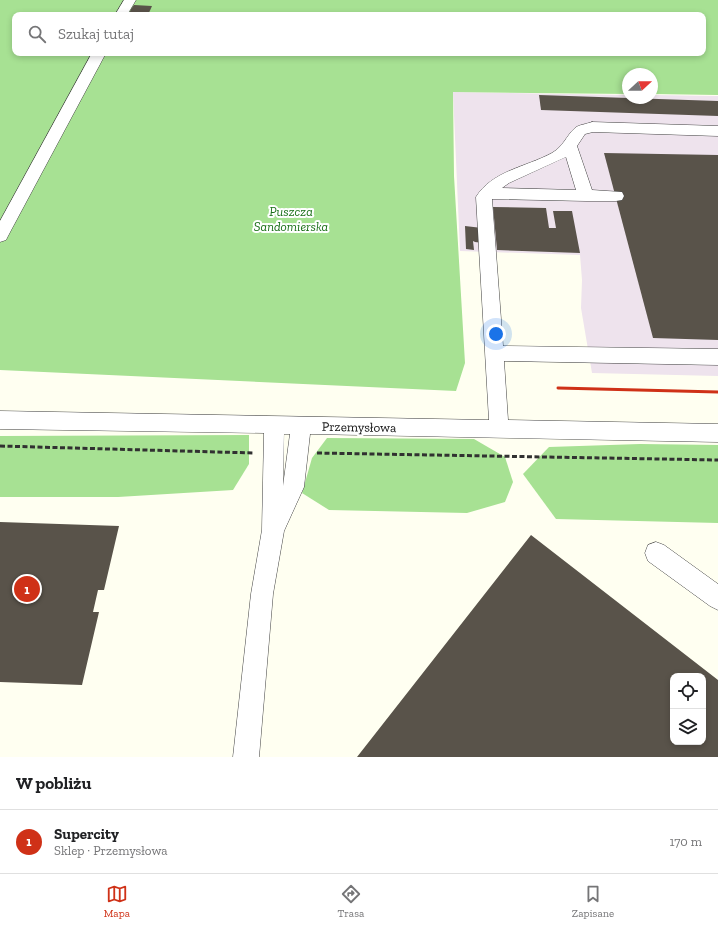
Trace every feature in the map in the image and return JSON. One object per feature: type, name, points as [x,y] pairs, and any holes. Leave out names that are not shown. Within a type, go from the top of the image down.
[{"type":"street","points":[[123,12],[130,0]]},
{"type":"street","points":[[0,236],[96,56]]},
{"type":"street","points":[[499,429],[484,197],[486,193],[504,179],[558,156],[570,146],[580,131],[592,127],[718,131]]},
{"type":"street","points":[[570,146],[586,196]]},
{"type":"street","points":[[486,193],[616,196]]},
{"type":"street","points":[[494,353],[718,357]]},
{"type":"street","name":"Przemysłowa","points":[[0,420],[718,433]]},
{"type":"street","points":[[246,757],[262,594],[273,530],[275,425]]},
{"type":"street","points":[[273,530],[294,487],[300,426]]},
{"type":"street","points":[[656,553],[718,598]]},
{"type":"path","points":[[0,446],[274,453]]},
{"type":"path","points":[[298,453],[718,460]]},
{"type":"shaded area","points":[[453,92],[622,95],[622,104],[658,104],[658,95],[718,96],[718,376],[592,373],[581,308],[582,280],[580,255],[460,251]]},
{"type":"green space","name":"Puszcza Sandomierska","points":[[0,0],[718,0],[718,95],[658,94],[658,68],[622,68],[622,94],[453,92],[454,176],[465,363],[456,391],[0,370]]},
{"type":"green space","points":[[249,435],[249,464],[233,490],[118,497],[0,497],[0,436]]},
{"type":"green space","points":[[327,438],[474,439],[505,457],[513,482],[505,502],[467,513],[329,510],[302,493],[312,458]]},
{"type":"green space","points":[[640,444],[718,445],[718,523],[556,519],[523,474],[549,447]]},
{"type":"building","points":[[134,5],[152,6],[149,12],[130,12]]},
{"type":"building","points":[[539,95],[622,98],[622,104],[658,104],[658,99],[718,101],[718,116],[541,110]]},
{"type":"building","points":[[604,153],[718,155],[718,340],[653,338]]},
{"type":"building","points":[[493,207],[546,208],[549,228],[556,228],[553,211],[572,211],[580,253],[497,250]]},
{"type":"building","points":[[465,226],[482,228],[483,243],[473,241],[474,250],[466,249]]},
{"type":"building","points":[[0,522],[119,526],[104,590],[98,590],[93,612],[99,612],[82,685],[0,682]]},
{"type":"building","points":[[531,535],[718,680],[718,757],[357,757]]},
{"type":"railway","points":[[558,388],[718,392]]},
{"type":"place","name":"Supercity","points":[[27,589]]}]
